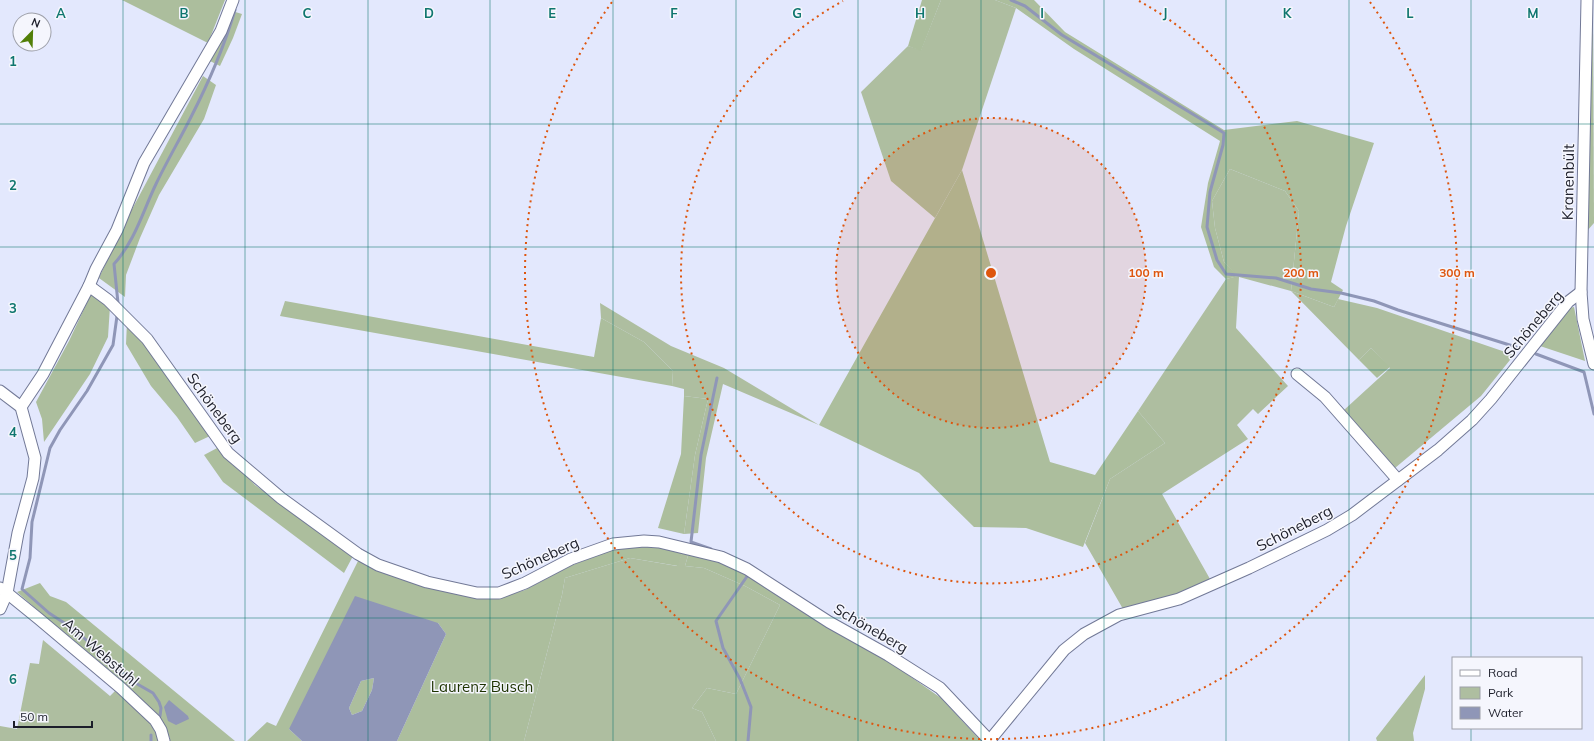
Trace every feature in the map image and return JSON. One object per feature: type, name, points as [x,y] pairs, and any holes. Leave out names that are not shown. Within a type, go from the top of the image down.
[{"type":"street","points":[[21,406],[43,374],[90,286],[96,269],[116,230],[144,163],[221,31],[233,0]]},
{"type":"street","name":"Kranenbült","points":[[1587,0],[1581,292],[1583,319],[1594,364]]},
{"type":"street","name":"Schöneberg","points":[[90,286],[108,300],[147,339],[228,453],[281,498],[358,554],[378,565],[427,582],[477,593],[498,593],[525,583],[571,559],[613,544],[644,540],[659,542],[721,557],[746,569],[829,622],[888,655],[940,688],[990,741],[1064,650],[1084,634],[1119,616],[1179,599],[1249,568],[1327,530],[1352,515],[1438,450],[1472,420],[1491,399],[1568,302],[1581,292]]},
{"type":"street","points":[[1297,374],[1325,397],[1398,480]]},
{"type":"street","points":[[0,391],[21,406],[35,458],[33,478],[0,609]]},
{"type":"street","name":"Am Webstuhl","points":[[4,591],[115,683],[155,720],[164,741]]},
{"type":"green space","points":[[122,0],[225,0],[208,43]]},
{"type":"green space","points":[[922,0],[941,0],[921,51],[908,46]]},
{"type":"green space","points":[[941,0],[995,0],[1016,8],[962,170],[935,218],[891,181],[861,92],[908,46],[921,50]]},
{"type":"green space","points":[[995,0],[1034,0],[1065,32],[1224,130],[1297,121],[1374,143],[1346,226],[1331,282],[1343,290],[1334,307],[1291,291],[1299,211],[1285,191],[1230,169],[1212,201],[1215,228],[1224,262],[1239,276],[1226,279],[1214,267],[1201,227],[1208,183],[1220,141],[1074,49],[1016,8]]},
{"type":"green space","points":[[1593,0],[1594,223],[1587,231]]},
{"type":"green space","points":[[232,11],[242,14],[220,66],[210,61]]},
{"type":"green space","points":[[203,76],[216,85],[204,119],[159,195],[126,275],[125,297],[99,278],[121,230]]},
{"type":"green space","points":[[1230,169],[1285,191],[1299,211],[1291,291],[1239,277],[1236,328],[1288,386],[1258,414],[1253,409],[1237,425],[1248,439],[1162,494],[1210,579],[1177,595],[1123,609],[1085,543],[1110,479],[1165,443],[1138,411],[1226,279],[1238,276],[1224,262],[1215,228],[1212,201]]},
{"type":"green space","points":[[962,170],[1050,462],[1095,475],[1138,411],[1165,443],[1110,479],[1083,547],[1026,528],[974,527],[919,473],[819,425]]},
{"type":"green space","points":[[1291,291],[1334,307],[1338,299],[1377,308],[1514,355],[1481,396],[1395,468],[1344,410],[1390,368],[1371,348],[1359,360]]},
{"type":"green space","points":[[92,292],[110,306],[108,337],[90,374],[44,442],[42,419],[36,402],[69,341]]},
{"type":"green space","points":[[285,301],[594,357],[601,318],[644,342],[673,371],[672,386],[280,316]]},
{"type":"green space","points":[[600,303],[671,346],[724,368],[819,425],[723,384],[706,458],[698,533],[684,534],[695,455],[708,399],[684,396],[684,389],[672,386],[673,371],[644,342],[601,318]]},
{"type":"green space","points":[[1574,307],[1585,361],[1540,346],[1569,308]]},
{"type":"green space","points":[[127,322],[141,338],[210,436],[195,443],[177,417],[151,386],[126,344]]},
{"type":"green space","points":[[1371,348],[1390,367],[1377,378],[1359,360]]},
{"type":"green space","points":[[684,396],[708,399],[695,455],[684,534],[658,528],[681,454]]},
{"type":"green space","points":[[219,447],[255,485],[353,556],[344,573],[223,482],[204,455]]},
{"type":"green space","name":"Laurenz Busch","points":[[659,546],[683,550],[678,566],[630,558],[565,578],[562,595],[524,741],[397,741],[446,634],[438,623],[289,729],[302,741],[247,741],[267,722],[276,726],[359,559],[499,598],[525,590],[570,566],[614,549]]},
{"type":"green space","points":[[683,550],[689,552],[685,566],[704,568],[745,586],[780,605],[736,694],[707,688],[692,708],[702,712],[716,741],[524,741],[562,595],[565,578],[630,558],[677,566]]},
{"type":"green space","points":[[689,552],[714,559],[751,575],[901,670],[941,698],[981,741],[716,741],[702,712],[692,708],[707,688],[736,694],[780,605],[745,586],[704,568],[685,566]]},
{"type":"green space","points":[[40,583],[50,596],[66,602],[235,741],[170,741],[170,738],[155,713],[17,592]]},
{"type":"green space","points":[[43,640],[110,696],[115,691],[149,721],[160,741],[0,741],[0,726],[17,729],[30,663],[39,664]]},
{"type":"green space","points":[[1425,675],[1425,689],[1413,733],[1414,741],[1377,741],[1376,738]]},
{"type":"green space","points":[[374,678],[372,690],[362,711],[352,715],[349,708],[361,681]]},
{"type":"water","points":[[355,596],[438,623],[446,634],[397,741],[302,741],[289,729]],"holes":[[[374,678],[372,690],[362,711],[352,715],[349,708],[361,681]]]},
{"type":"water","points":[[169,700],[188,716],[189,719],[176,725],[168,721],[164,707]]},
{"type":"waterway","points":[[1011,0],[1025,6],[1062,35],[1224,133],[1223,145],[1210,192],[1207,227],[1217,260],[1226,274],[1276,278],[1311,289],[1341,293],[1374,301],[1516,347]]},
{"type":"waterway","points":[[118,303],[114,264],[128,246],[156,184],[204,91],[221,51],[235,10]]},
{"type":"waterway","points":[[117,316],[113,345],[87,391],[60,430],[50,448],[32,522],[30,558],[22,589],[49,613],[75,630],[132,681],[153,693],[161,708],[160,716]]},
{"type":"waterway","points":[[1536,354],[1584,372],[1594,414]]},
{"type":"waterway","points":[[711,549],[691,542],[701,455],[717,378]]},
{"type":"waterway","points":[[748,575],[716,621],[723,648],[740,679],[751,707],[748,741]]},
{"type":"waterway","points":[[151,735],[151,741]]}]
